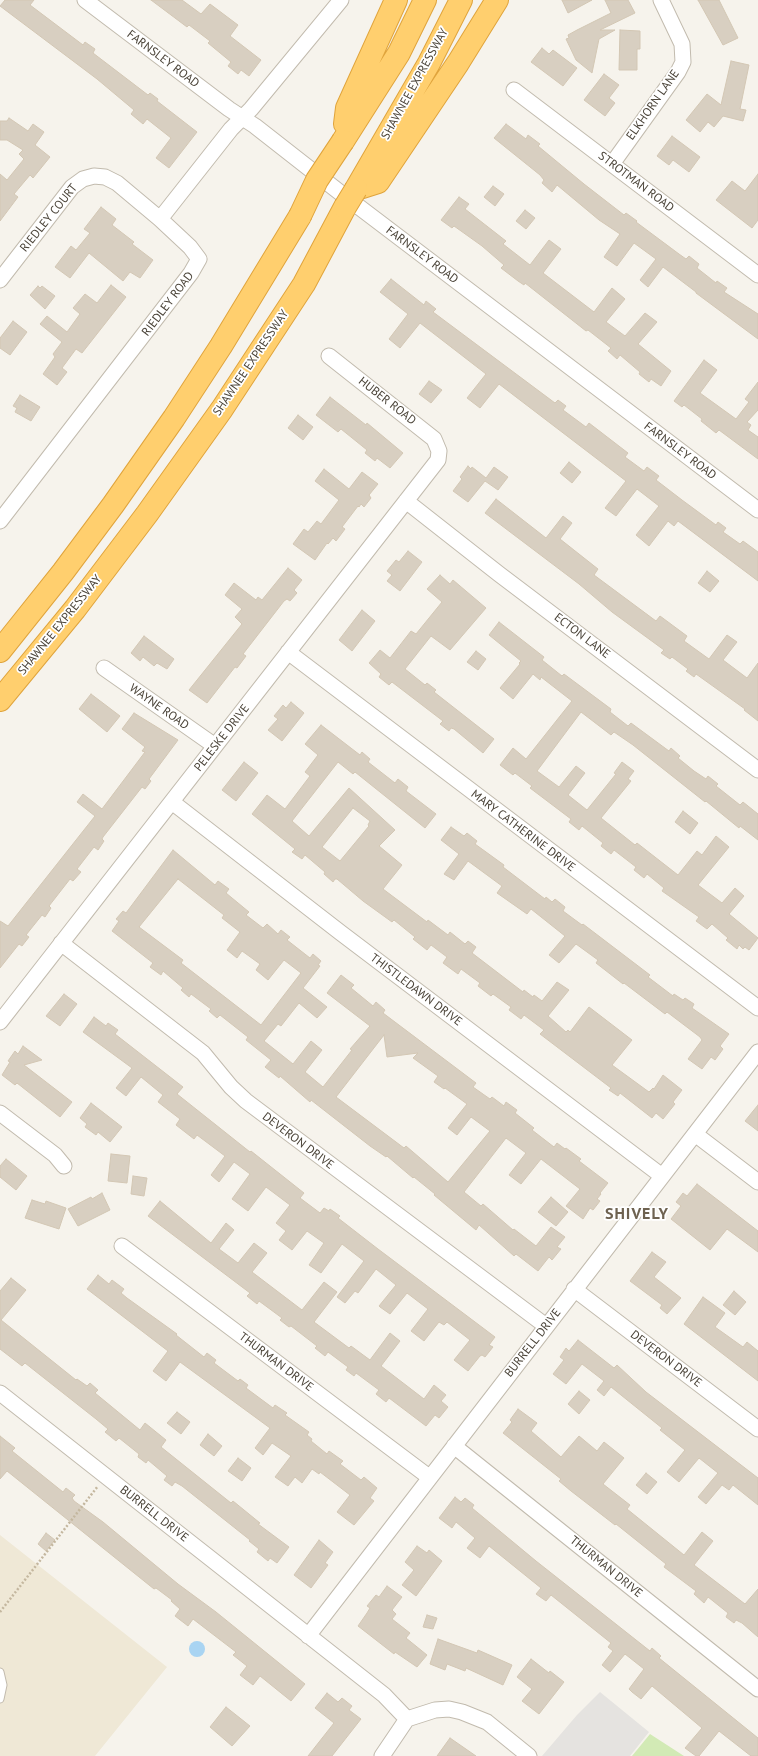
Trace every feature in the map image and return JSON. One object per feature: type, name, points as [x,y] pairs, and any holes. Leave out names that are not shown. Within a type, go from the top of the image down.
[{"type":"highway","points":[[342,141],[347,108],[396,0]]},
{"type":"highway","points":[[0,651],[63,572],[113,505],[174,418],[221,346],[300,216],[317,180],[399,53],[425,0]]},
{"type":"highway","name":"SHAWNEE EXPRESSWAY","points":[[0,700],[75,609],[147,514],[209,427],[304,284],[327,237],[430,63],[461,0]]},
{"type":"highway","points":[[356,189],[378,182],[458,63],[496,0]]},
{"type":"street","name":"FARNSLEY ROAD","points":[[85,0],[758,510]]},
{"type":"street","points":[[160,219],[231,129],[242,118],[341,0]]},
{"type":"street","name":"ELKHORN LANE","points":[[612,164],[678,72],[682,62],[682,44],[661,0]]},
{"type":"street","name":"STROTMAN ROAD","points":[[514,90],[758,275]]},
{"type":"street","name":"RIEDLEY COURT","points":[[0,280],[72,187],[80,180],[94,176],[110,179],[117,183],[160,219]]},
{"type":"street","name":"RIEDLEY ROAD","points":[[0,521],[198,263],[199,259],[190,247],[160,219]]},
{"type":"street","name":"HUBER ROAD","points":[[329,356],[434,439],[439,451]]},
{"type":"street","name":"PELESKE DRIVE","points":[[0,1022],[406,502],[438,460],[439,451]]},
{"type":"street","name":"ECTON LANE","points":[[406,502],[758,770]]},
{"type":"street","name":"MARY CATHERINE DRIVE","points":[[288,652],[758,1008]]},
{"type":"street","name":"WAYNE ROAD","points":[[104,668],[215,746]]},
{"type":"street","name":"THISTLEDAWN DRIVE","points":[[172,802],[347,938],[662,1176]]},
{"type":"street","name":"DEVERON DRIVE","points":[[61,943],[203,1052],[231,1087],[246,1101],[546,1326]]},
{"type":"street","name":"BURRELL DRIVE","points":[[308,1636],[429,1477],[758,1052]]},
{"type":"street","points":[[0,1113],[55,1155],[64,1166]]},
{"type":"street","points":[[695,1134],[758,1182]]},
{"type":"street","name":"THURMAN DRIVE","points":[[122,1246],[429,1477]]},
{"type":"street","name":"DEVERON DRIVE","points":[[574,1289],[758,1429]]},
{"type":"street","name":"BURRELL DRIVE","points":[[0,1393],[384,1695],[407,1719]]},
{"type":"street","name":"THURMAN DRIVE","points":[[454,1446],[758,1689]]},
{"type":"street","points":[[382,1756],[407,1719],[435,1710],[449,1709],[462,1712],[487,1722],[529,1756]]},
{"type":"lane","points":[[0,1672],[3,1685],[0,1698]]},
{"type":"path","points":[[0,1612],[106,1476]]},
{"type":"shaded area","points":[[0,1535],[167,1667],[95,1756],[0,1756]]},
{"type":"shaded area","points":[[600,1692],[649,1732],[630,1756],[542,1756],[577,1715]]},
{"type":"green space","points":[[650,1734],[684,1756],[632,1756]]},
{"type":"water","points":[[194,1641],[200,1641],[205,1646],[203,1655],[200,1657],[194,1657],[189,1652],[189,1646]]},
{"type":"building","points":[[5,0],[34,0],[30,5],[83,45],[85,42],[95,49],[93,53],[148,95],[150,93],[158,99],[157,101],[197,132],[169,168],[156,158],[171,138],[147,119],[143,124],[131,114],[134,110],[97,79],[0,6]]},
{"type":"building","points":[[151,0],[182,0],[201,14],[210,4],[238,25],[230,36],[261,60],[249,76],[241,70],[238,74],[228,66],[231,62],[208,43],[210,41],[189,25],[187,27]]},
{"type":"building","points":[[562,0],[592,0],[568,13]]},
{"type":"building","points":[[605,0],[628,0],[635,13],[600,30],[615,30],[599,39],[592,73],[576,60],[566,39],[569,38],[568,35],[611,13]]},
{"type":"building","points":[[698,0],[719,0],[738,38],[723,45]]},
{"type":"building","points":[[620,30],[640,31],[640,49],[637,49],[637,70],[619,70]]},
{"type":"building","points":[[542,48],[549,54],[553,50],[577,68],[563,86],[531,62]]},
{"type":"building","points":[[731,61],[749,65],[740,109],[746,110],[743,121],[723,116],[714,127],[708,122],[700,132],[686,120],[707,94],[721,105]]},
{"type":"building","points":[[604,74],[619,85],[609,98],[615,103],[605,116],[584,100]]},
{"type":"building","points":[[9,118],[28,131],[33,124],[44,132],[35,145],[50,157],[33,178],[30,175],[14,194],[18,197],[0,221],[0,174],[7,180],[24,159],[19,154],[23,150],[7,140],[0,140],[0,121],[7,121]]},
{"type":"building","points":[[506,124],[526,139],[528,135],[540,144],[538,146],[624,215],[626,213],[686,259],[689,256],[699,264],[697,268],[716,283],[717,281],[727,288],[724,292],[758,314],[758,339],[663,267],[648,287],[640,280],[656,259],[634,243],[617,266],[604,257],[620,234],[599,220],[557,185],[552,192],[542,183],[544,180],[540,175],[494,138]]},
{"type":"building","points":[[672,136],[700,157],[689,172],[673,160],[669,165],[657,156]]},
{"type":"building","points":[[758,174],[758,220],[752,228],[716,200],[732,181],[745,191]]},
{"type":"building","points":[[493,186],[504,194],[495,206],[484,197]]},
{"type":"building","points":[[459,197],[469,204],[465,209],[506,241],[503,244],[530,265],[549,240],[561,249],[543,273],[594,312],[612,288],[625,299],[606,322],[625,336],[645,313],[657,322],[638,344],[671,371],[661,386],[651,379],[649,382],[620,355],[617,359],[608,351],[611,348],[588,330],[586,331],[525,283],[524,285],[501,268],[504,265],[482,246],[454,226],[452,228],[441,220]]},
{"type":"building","points":[[101,207],[116,219],[112,225],[134,242],[132,244],[153,260],[140,278],[130,272],[123,281],[89,253],[70,278],[55,267],[71,246],[76,250],[90,233],[84,229]]},
{"type":"building","points":[[525,210],[535,218],[526,229],[516,221]]},
{"type":"building","points":[[391,279],[424,305],[426,301],[436,309],[433,312],[555,403],[558,400],[566,406],[563,410],[586,427],[589,423],[628,453],[625,457],[644,471],[647,467],[659,476],[656,480],[716,525],[718,522],[726,528],[723,532],[740,544],[743,541],[758,552],[758,581],[678,521],[674,526],[668,521],[649,546],[636,535],[659,506],[637,489],[616,516],[605,508],[626,481],[499,384],[480,408],[467,398],[486,374],[420,323],[400,348],[389,339],[408,314],[380,292]]},
{"type":"building","points":[[111,285],[126,297],[82,353],[76,349],[62,368],[67,372],[57,385],[43,374],[55,357],[53,354],[62,342],[40,324],[47,316],[67,332],[80,314],[73,308],[85,294],[97,303]]},
{"type":"building","points":[[38,286],[40,288],[42,286],[55,296],[45,309],[30,295]]},
{"type":"building","points":[[13,321],[27,332],[10,355],[0,348],[0,338]]},
{"type":"building","points":[[704,360],[717,370],[700,393],[736,419],[749,402],[745,399],[758,382],[758,410],[747,422],[751,425],[748,430],[758,437],[758,459],[719,430],[716,433],[701,421],[702,419],[684,405],[682,407],[674,401]]},
{"type":"building","points":[[429,381],[442,390],[431,403],[419,394]]},
{"type":"building","points":[[20,395],[40,407],[31,421],[15,412],[17,408],[13,406]]},
{"type":"building","points":[[330,397],[366,425],[367,423],[403,453],[390,468],[377,458],[375,461],[365,453],[367,450],[341,429],[338,432],[316,415]]},
{"type":"building","points":[[298,415],[313,427],[303,440],[288,428]]},
{"type":"building","points":[[569,462],[581,472],[572,483],[560,473]]},
{"type":"building","points":[[468,466],[471,469],[472,467],[486,478],[494,467],[508,477],[498,490],[485,481],[468,502],[453,491],[462,479],[460,477]]},
{"type":"building","points":[[324,469],[349,489],[362,472],[378,484],[369,495],[371,498],[364,507],[361,504],[359,507],[358,506],[342,527],[345,529],[336,541],[333,538],[328,544],[327,543],[315,560],[293,544],[304,529],[308,532],[317,521],[321,524],[339,500],[315,481]]},
{"type":"building","points":[[496,499],[546,538],[563,516],[572,523],[560,539],[598,569],[594,575],[656,621],[660,616],[687,636],[684,641],[709,659],[727,635],[737,642],[723,660],[747,678],[758,663],[758,721],[744,710],[745,709],[696,674],[694,677],[686,671],[688,669],[672,657],[670,659],[661,653],[664,650],[612,612],[579,584],[485,513]]},
{"type":"building","points":[[408,551],[422,562],[400,591],[387,581],[392,575],[387,571],[396,560],[399,562]]},
{"type":"building","points":[[288,568],[302,580],[294,590],[297,593],[290,601],[287,599],[284,601],[243,654],[246,656],[237,668],[235,667],[207,703],[189,690],[242,624],[235,617],[242,609],[225,595],[234,583],[256,600],[258,597],[262,600]]},
{"type":"building","points":[[707,571],[719,581],[710,592],[698,583]]},
{"type":"building","points":[[440,575],[450,584],[453,580],[486,608],[450,650],[431,636],[405,669],[425,685],[427,683],[436,690],[434,692],[494,739],[483,753],[454,729],[451,728],[449,731],[440,724],[443,721],[392,682],[389,685],[379,677],[381,674],[369,663],[380,650],[390,658],[411,631],[416,634],[442,602],[427,589]]},
{"type":"building","points":[[362,610],[375,621],[352,651],[339,640]]},
{"type":"building","points":[[499,622],[544,657],[542,660],[562,676],[564,674],[611,709],[610,712],[628,726],[631,723],[669,751],[671,748],[680,756],[678,758],[694,771],[706,779],[708,776],[718,784],[716,786],[740,805],[743,802],[758,814],[758,840],[740,826],[739,828],[633,745],[614,732],[611,735],[581,712],[537,771],[559,787],[576,766],[585,773],[568,795],[587,810],[616,774],[614,773],[622,762],[634,771],[628,779],[631,781],[601,818],[635,845],[637,843],[678,875],[697,851],[702,855],[716,836],[729,847],[698,885],[722,903],[735,888],[744,896],[729,914],[758,938],[749,950],[745,947],[743,949],[739,945],[737,949],[726,940],[728,938],[712,924],[707,929],[696,921],[699,917],[662,891],[664,888],[647,874],[644,878],[634,870],[636,867],[614,850],[611,854],[601,846],[603,843],[582,826],[579,830],[569,822],[571,819],[530,788],[532,786],[515,773],[513,775],[500,765],[513,748],[526,759],[572,701],[541,677],[540,680],[533,674],[513,699],[500,688],[521,661],[489,635]]},
{"type":"building","points":[[144,636],[174,659],[167,669],[157,663],[154,666],[143,657],[140,661],[131,653]]},
{"type":"building","points":[[476,651],[486,659],[478,670],[467,662]]},
{"type":"building","points":[[91,694],[120,716],[107,732],[79,709]]},
{"type":"building","points":[[291,702],[304,713],[282,741],[268,730],[278,719],[274,716],[283,705],[286,708]]},
{"type":"building","points":[[134,713],[178,740],[149,779],[151,781],[145,789],[142,787],[103,837],[102,839],[104,841],[98,850],[94,847],[77,869],[81,872],[73,881],[70,879],[49,906],[51,908],[45,917],[42,915],[26,935],[29,937],[22,946],[19,944],[0,968],[0,921],[8,926],[95,816],[77,802],[83,794],[102,809],[145,752],[142,751],[145,747],[122,729]]},
{"type":"building","points":[[321,725],[360,755],[362,752],[370,759],[368,762],[395,783],[398,779],[408,787],[406,791],[436,814],[425,828],[355,772],[353,774],[338,762],[292,821],[309,836],[349,788],[395,830],[379,846],[402,865],[383,889],[427,922],[428,920],[448,935],[450,932],[465,944],[468,941],[476,947],[472,953],[523,992],[524,990],[533,997],[534,995],[542,1001],[557,982],[569,990],[548,1016],[566,1032],[568,1030],[570,1032],[589,1007],[632,1040],[612,1065],[649,1092],[653,1088],[654,1089],[663,1075],[682,1090],[673,1102],[675,1104],[663,1119],[656,1113],[652,1118],[620,1093],[618,1096],[609,1090],[611,1088],[540,1034],[544,1030],[524,1015],[521,1019],[509,1010],[511,1007],[493,994],[491,996],[478,986],[480,983],[461,969],[458,974],[443,963],[447,957],[431,945],[427,950],[413,939],[415,937],[394,920],[392,922],[363,901],[337,879],[333,882],[324,874],[325,872],[305,855],[302,859],[292,852],[295,849],[252,814],[267,795],[285,809],[310,776],[305,772],[318,755],[305,744]],"holes":[[[353,808],[370,821],[369,826],[340,861],[322,847]]]},
{"type":"building","points":[[244,762],[258,773],[236,801],[222,790]]},
{"type":"building","points":[[683,811],[698,823],[690,834],[675,822]]},
{"type":"building","points":[[451,827],[464,836],[467,833],[477,841],[475,844],[504,865],[503,867],[545,899],[546,897],[552,902],[555,899],[565,907],[563,911],[582,925],[583,924],[650,975],[648,977],[673,996],[674,994],[683,1000],[685,998],[694,1004],[692,1008],[729,1034],[720,1046],[723,1049],[715,1060],[711,1057],[702,1069],[688,1059],[702,1040],[700,1037],[667,1012],[665,1014],[624,983],[623,984],[596,963],[598,960],[576,944],[559,963],[549,955],[565,936],[531,909],[527,914],[497,893],[502,886],[468,861],[454,880],[444,874],[459,854],[441,840]]},
{"type":"building","points":[[173,850],[215,885],[218,881],[229,889],[226,893],[249,912],[246,915],[263,928],[267,924],[278,934],[281,930],[290,937],[287,940],[310,958],[313,954],[321,961],[318,965],[320,966],[303,988],[327,1007],[317,1018],[299,1003],[281,1026],[278,1024],[264,1041],[293,1064],[311,1041],[322,1050],[305,1072],[323,1087],[352,1050],[350,1049],[370,1026],[327,993],[341,975],[354,985],[351,988],[373,1006],[376,1002],[385,1010],[383,1013],[476,1083],[473,1087],[490,1099],[492,1097],[504,1106],[506,1102],[517,1110],[515,1113],[534,1128],[532,1130],[554,1147],[557,1143],[581,1159],[579,1161],[608,1183],[597,1199],[600,1201],[593,1210],[590,1208],[583,1219],[566,1206],[580,1189],[541,1159],[521,1184],[509,1175],[526,1153],[506,1138],[464,1192],[481,1206],[483,1204],[513,1230],[514,1229],[536,1246],[551,1227],[565,1237],[557,1247],[561,1249],[552,1260],[549,1257],[538,1271],[516,1254],[514,1256],[479,1225],[476,1230],[434,1195],[435,1194],[387,1156],[386,1157],[370,1146],[311,1100],[310,1102],[280,1076],[279,1078],[265,1067],[271,1060],[246,1040],[248,1037],[220,1015],[217,1018],[209,1011],[211,1009],[191,994],[189,997],[181,990],[183,988],[163,971],[161,975],[150,967],[153,963],[112,931],[119,921],[116,919],[123,911],[126,913]],"holes":[[[178,879],[224,915],[222,918],[240,932],[227,950],[237,958],[242,951],[260,964],[256,970],[268,980],[284,960],[301,973],[261,1025],[181,963],[183,960],[139,927]],[[384,1035],[387,1057],[418,1053],[413,1058],[438,1076],[434,1082],[467,1104],[448,1128],[457,1135],[471,1117],[490,1131],[448,1182],[406,1146],[404,1148],[336,1097]]]},
{"type":"building","points":[[64,994],[77,1004],[60,1026],[46,1016]]},
{"type":"building","points":[[94,1017],[106,1026],[108,1023],[118,1030],[115,1034],[183,1087],[177,1094],[304,1193],[300,1198],[320,1213],[324,1208],[329,1211],[330,1209],[340,1216],[338,1218],[495,1337],[489,1345],[493,1347],[485,1357],[482,1355],[480,1356],[468,1371],[454,1360],[470,1340],[447,1322],[444,1325],[439,1322],[424,1341],[411,1331],[428,1309],[407,1293],[390,1314],[380,1307],[379,1306],[396,1285],[376,1269],[358,1293],[355,1291],[345,1303],[337,1297],[364,1261],[342,1244],[321,1273],[309,1265],[324,1243],[307,1231],[292,1250],[279,1240],[286,1231],[276,1223],[290,1205],[266,1187],[248,1211],[232,1199],[250,1174],[234,1162],[219,1182],[211,1175],[225,1156],[197,1135],[194,1139],[176,1125],[180,1119],[158,1102],[163,1095],[141,1077],[126,1096],[116,1088],[132,1068],[83,1032]]},
{"type":"building","points":[[23,1046],[42,1060],[24,1065],[72,1102],[60,1117],[17,1083],[15,1085],[2,1075],[10,1062],[8,1061],[15,1051],[18,1054]]},
{"type":"building","points":[[91,1103],[122,1127],[110,1142],[98,1132],[96,1135],[85,1127],[87,1124],[80,1118]]},
{"type":"building","points":[[758,1105],[758,1131],[745,1121]]},
{"type":"building","points":[[111,1154],[130,1156],[127,1183],[108,1181]]},
{"type":"building","points":[[6,1159],[27,1176],[16,1190],[0,1177],[0,1166]]},
{"type":"building","points":[[133,1176],[147,1178],[144,1196],[131,1194]]},
{"type":"building","points":[[697,1184],[758,1231],[758,1252],[727,1229],[710,1250],[671,1219],[681,1206],[676,1202],[683,1193],[687,1196]]},
{"type":"building","points":[[102,1193],[110,1210],[78,1226],[68,1209]]},
{"type":"building","points":[[551,1197],[568,1212],[556,1226],[538,1212]]},
{"type":"building","points":[[32,1200],[45,1204],[46,1201],[66,1208],[59,1229],[25,1218]]},
{"type":"building","points":[[160,1201],[211,1243],[226,1223],[234,1230],[219,1249],[238,1263],[254,1243],[267,1253],[252,1272],[302,1310],[324,1282],[337,1292],[314,1322],[349,1348],[351,1346],[370,1360],[390,1333],[400,1341],[381,1366],[424,1399],[434,1385],[446,1395],[441,1401],[448,1407],[439,1418],[435,1415],[426,1426],[389,1398],[386,1402],[376,1394],[379,1390],[356,1373],[354,1376],[346,1370],[348,1367],[328,1352],[325,1356],[315,1348],[317,1346],[291,1326],[289,1327],[280,1320],[282,1318],[259,1301],[257,1304],[247,1296],[250,1293],[148,1216]]},
{"type":"building","points":[[652,1252],[666,1262],[654,1277],[681,1298],[667,1314],[660,1308],[662,1305],[630,1281]]},
{"type":"building","points":[[98,1275],[109,1284],[112,1280],[124,1289],[121,1293],[127,1298],[177,1334],[176,1335],[204,1357],[207,1353],[216,1360],[214,1363],[238,1381],[240,1379],[248,1385],[246,1388],[273,1408],[275,1405],[287,1413],[285,1415],[309,1432],[307,1435],[312,1439],[311,1441],[327,1454],[329,1451],[343,1461],[340,1464],[361,1480],[364,1477],[377,1488],[370,1498],[374,1501],[354,1525],[337,1512],[350,1495],[320,1472],[319,1474],[312,1469],[302,1483],[295,1477],[288,1486],[275,1477],[291,1456],[272,1443],[263,1455],[255,1448],[270,1428],[180,1362],[166,1381],[153,1371],[168,1351],[87,1289]]},
{"type":"building","points":[[11,1278],[26,1290],[1,1320],[76,1380],[77,1379],[87,1386],[90,1383],[98,1390],[95,1393],[140,1430],[145,1423],[166,1440],[161,1447],[231,1503],[233,1501],[260,1523],[258,1524],[289,1547],[277,1563],[270,1558],[268,1561],[257,1552],[259,1549],[249,1541],[250,1540],[182,1486],[175,1482],[172,1486],[164,1480],[167,1476],[148,1460],[146,1463],[138,1457],[139,1454],[119,1438],[116,1441],[105,1432],[108,1429],[25,1363],[22,1366],[0,1349],[0,1291]]},
{"type":"building","points":[[734,1291],[746,1302],[735,1315],[723,1305]]},
{"type":"building","points":[[703,1297],[725,1313],[715,1327],[743,1347],[747,1342],[758,1351],[758,1381],[684,1324]]},
{"type":"building","points":[[578,1340],[614,1368],[617,1365],[646,1392],[758,1478],[758,1505],[733,1485],[729,1490],[722,1485],[706,1504],[698,1497],[718,1473],[699,1458],[679,1482],[667,1472],[685,1450],[660,1430],[662,1428],[611,1387],[604,1396],[597,1390],[604,1381],[582,1364],[566,1384],[553,1374],[564,1360],[560,1357],[566,1348],[569,1351]]},
{"type":"building","points":[[579,1391],[590,1400],[579,1414],[568,1404]]},
{"type":"building","points":[[518,1409],[537,1423],[531,1431],[561,1457],[579,1436],[597,1451],[604,1442],[624,1458],[603,1484],[630,1505],[627,1509],[684,1555],[702,1532],[713,1541],[694,1565],[745,1604],[758,1589],[758,1637],[742,1623],[736,1620],[734,1623],[726,1617],[728,1613],[708,1597],[704,1603],[694,1594],[696,1591],[664,1567],[666,1564],[616,1524],[615,1525],[571,1491],[559,1481],[561,1479],[503,1433],[512,1422],[510,1420]]},
{"type":"building","points":[[177,1412],[190,1422],[181,1434],[167,1423]]},
{"type":"building","points":[[208,1434],[222,1446],[214,1456],[200,1445]]},
{"type":"building","points":[[0,1436],[15,1448],[12,1451],[63,1492],[66,1488],[75,1495],[72,1498],[74,1501],[103,1522],[178,1584],[216,1612],[305,1684],[291,1701],[260,1676],[253,1685],[240,1675],[247,1666],[233,1655],[236,1652],[193,1619],[188,1626],[175,1616],[180,1609],[171,1601],[172,1600],[156,1588],[154,1589],[7,1471],[0,1479]]},
{"type":"building","points":[[238,1458],[251,1468],[242,1481],[228,1471]]},
{"type":"building","points":[[646,1473],[657,1482],[647,1494],[636,1485]]},
{"type":"building","points":[[455,1497],[461,1502],[465,1498],[474,1505],[472,1508],[536,1561],[650,1651],[652,1648],[661,1656],[659,1658],[758,1738],[758,1756],[751,1756],[719,1731],[699,1756],[696,1756],[685,1748],[702,1728],[652,1686],[641,1699],[632,1692],[629,1689],[644,1669],[625,1654],[610,1672],[602,1665],[613,1651],[608,1647],[611,1643],[551,1595],[546,1601],[536,1594],[541,1588],[489,1546],[480,1558],[467,1548],[475,1538],[456,1522],[452,1528],[439,1518]]},
{"type":"building","points":[[46,1533],[55,1540],[46,1551],[38,1544]]},
{"type":"building","points":[[319,1540],[333,1552],[325,1563],[328,1565],[311,1588],[294,1575]]},
{"type":"building","points":[[417,1546],[427,1553],[429,1550],[442,1561],[416,1596],[402,1585],[414,1570],[405,1562]]},
{"type":"building","points":[[387,1586],[402,1597],[392,1610],[396,1614],[392,1619],[410,1633],[406,1638],[427,1655],[417,1667],[395,1652],[394,1654],[358,1626],[370,1608],[367,1606],[376,1595],[379,1597]]},
{"type":"building","points":[[427,1615],[437,1618],[433,1629],[423,1627]]},
{"type":"building","points":[[438,1639],[477,1653],[478,1650],[512,1665],[503,1685],[466,1668],[465,1671],[447,1664],[445,1670],[430,1664]]},
{"type":"building","points":[[531,1659],[564,1682],[539,1714],[522,1701],[532,1689],[517,1677]]},
{"type":"building","points":[[327,1693],[338,1702],[342,1698],[352,1706],[349,1710],[361,1719],[332,1756],[308,1756],[334,1723],[315,1708]]},
{"type":"building","points":[[226,1707],[250,1726],[232,1746],[210,1727]]},
{"type":"building","points":[[450,1738],[476,1756],[437,1756]]},
{"type":"district","name":"SHIVELY","points":[[637,1214]]}]
